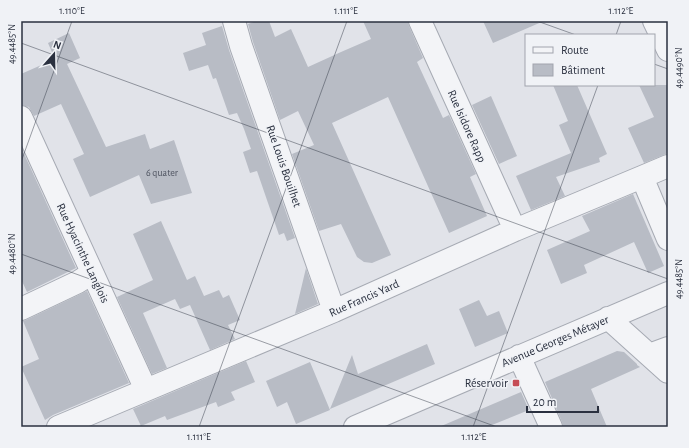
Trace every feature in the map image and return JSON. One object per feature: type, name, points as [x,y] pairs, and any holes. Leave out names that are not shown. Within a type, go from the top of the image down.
[{"type":"street","name":"Rue Louis Bouilhet","points":[[234,21],[241,46],[334,311]]},
{"type":"street","name":"Rue Isidore Rapp","points":[[420,21],[515,230]]},
{"type":"street","points":[[654,21],[668,50]]},
{"type":"street","name":"Rue Hyacinthe Langlois","points":[[21,117],[146,390]]},
{"type":"street","name":"Rue Francis Yard","points":[[58,427],[334,311],[515,230],[668,166]]},
{"type":"street","points":[[642,177],[668,239]]},
{"type":"street","points":[[21,309],[92,274]]},
{"type":"street","name":"Avenue Georges Métayer","points":[[355,427],[668,293]]},
{"type":"street","points":[[608,318],[658,352],[668,372]]},
{"type":"street","points":[[519,356],[551,427]]},
{"type":"building","points":[[257,21],[269,21],[275,37],[291,29],[308,67],[371,39],[363,21],[408,21],[423,58],[417,62],[443,118],[449,115],[476,174],[470,177],[487,216],[449,233],[388,97],[332,123],[391,255],[372,263],[364,262],[357,257],[341,224],[319,231],[292,154],[314,145],[298,111],[280,120],[248,24]]},
{"type":"building","points":[[483,21],[544,21],[493,43]]},
{"type":"building","points":[[222,26],[295,238],[287,241],[284,233],[279,235],[257,171],[250,173],[243,152],[251,149],[237,113],[229,115],[216,78],[213,79],[208,65],[189,71],[183,53],[206,45],[202,33]]},
{"type":"building","points":[[69,33],[80,58],[67,64],[106,147],[145,134],[150,149],[174,140],[192,193],[151,204],[139,175],[90,197],[73,159],[84,154],[61,104],[34,116],[29,107],[21,105],[21,74],[55,59],[48,43]]},
{"type":"building","points":[[668,85],[668,153],[644,163],[628,128],[654,117],[639,86]]},
{"type":"building","points":[[553,86],[577,86],[607,154],[599,158],[600,162],[556,177],[565,196],[531,210],[516,176],[571,153],[559,125],[568,121]]},
{"type":"building","points":[[491,96],[517,156],[499,164],[472,105]]},
{"type":"building","points":[[21,147],[76,268],[27,292],[21,279]]},
{"type":"building","points":[[633,194],[664,266],[648,273],[634,242],[584,265],[587,273],[561,284],[547,250],[590,231],[582,216]]},
{"type":"building","points":[[161,221],[187,280],[195,276],[204,296],[219,290],[223,298],[229,295],[240,320],[228,325],[235,339],[210,350],[190,305],[180,309],[175,299],[143,313],[167,368],[152,374],[117,297],[153,280],[133,234]]},
{"type":"building","points":[[306,268],[318,304],[295,314]]},
{"type":"building","points":[[87,291],[129,383],[53,415],[45,420],[21,367],[39,359],[23,321]]},
{"type":"building","points":[[479,300],[487,316],[499,311],[508,333],[475,347],[459,309]]},
{"type":"building","points":[[427,344],[435,364],[330,409],[352,355],[358,374]]},
{"type":"building","points":[[617,351],[624,352],[640,367],[591,389],[607,427],[563,427],[545,382]]},
{"type":"building","points":[[246,361],[255,382],[231,392],[235,400],[218,407],[216,402],[167,420],[165,416],[141,426],[133,409]]},
{"type":"building","points":[[310,362],[330,410],[296,424],[287,402],[277,407],[266,381]]},
{"type":"building","points":[[521,392],[529,410],[487,427],[439,427]]},
{"type":"place","name":"Réservoir","points":[[516,383]]}]
